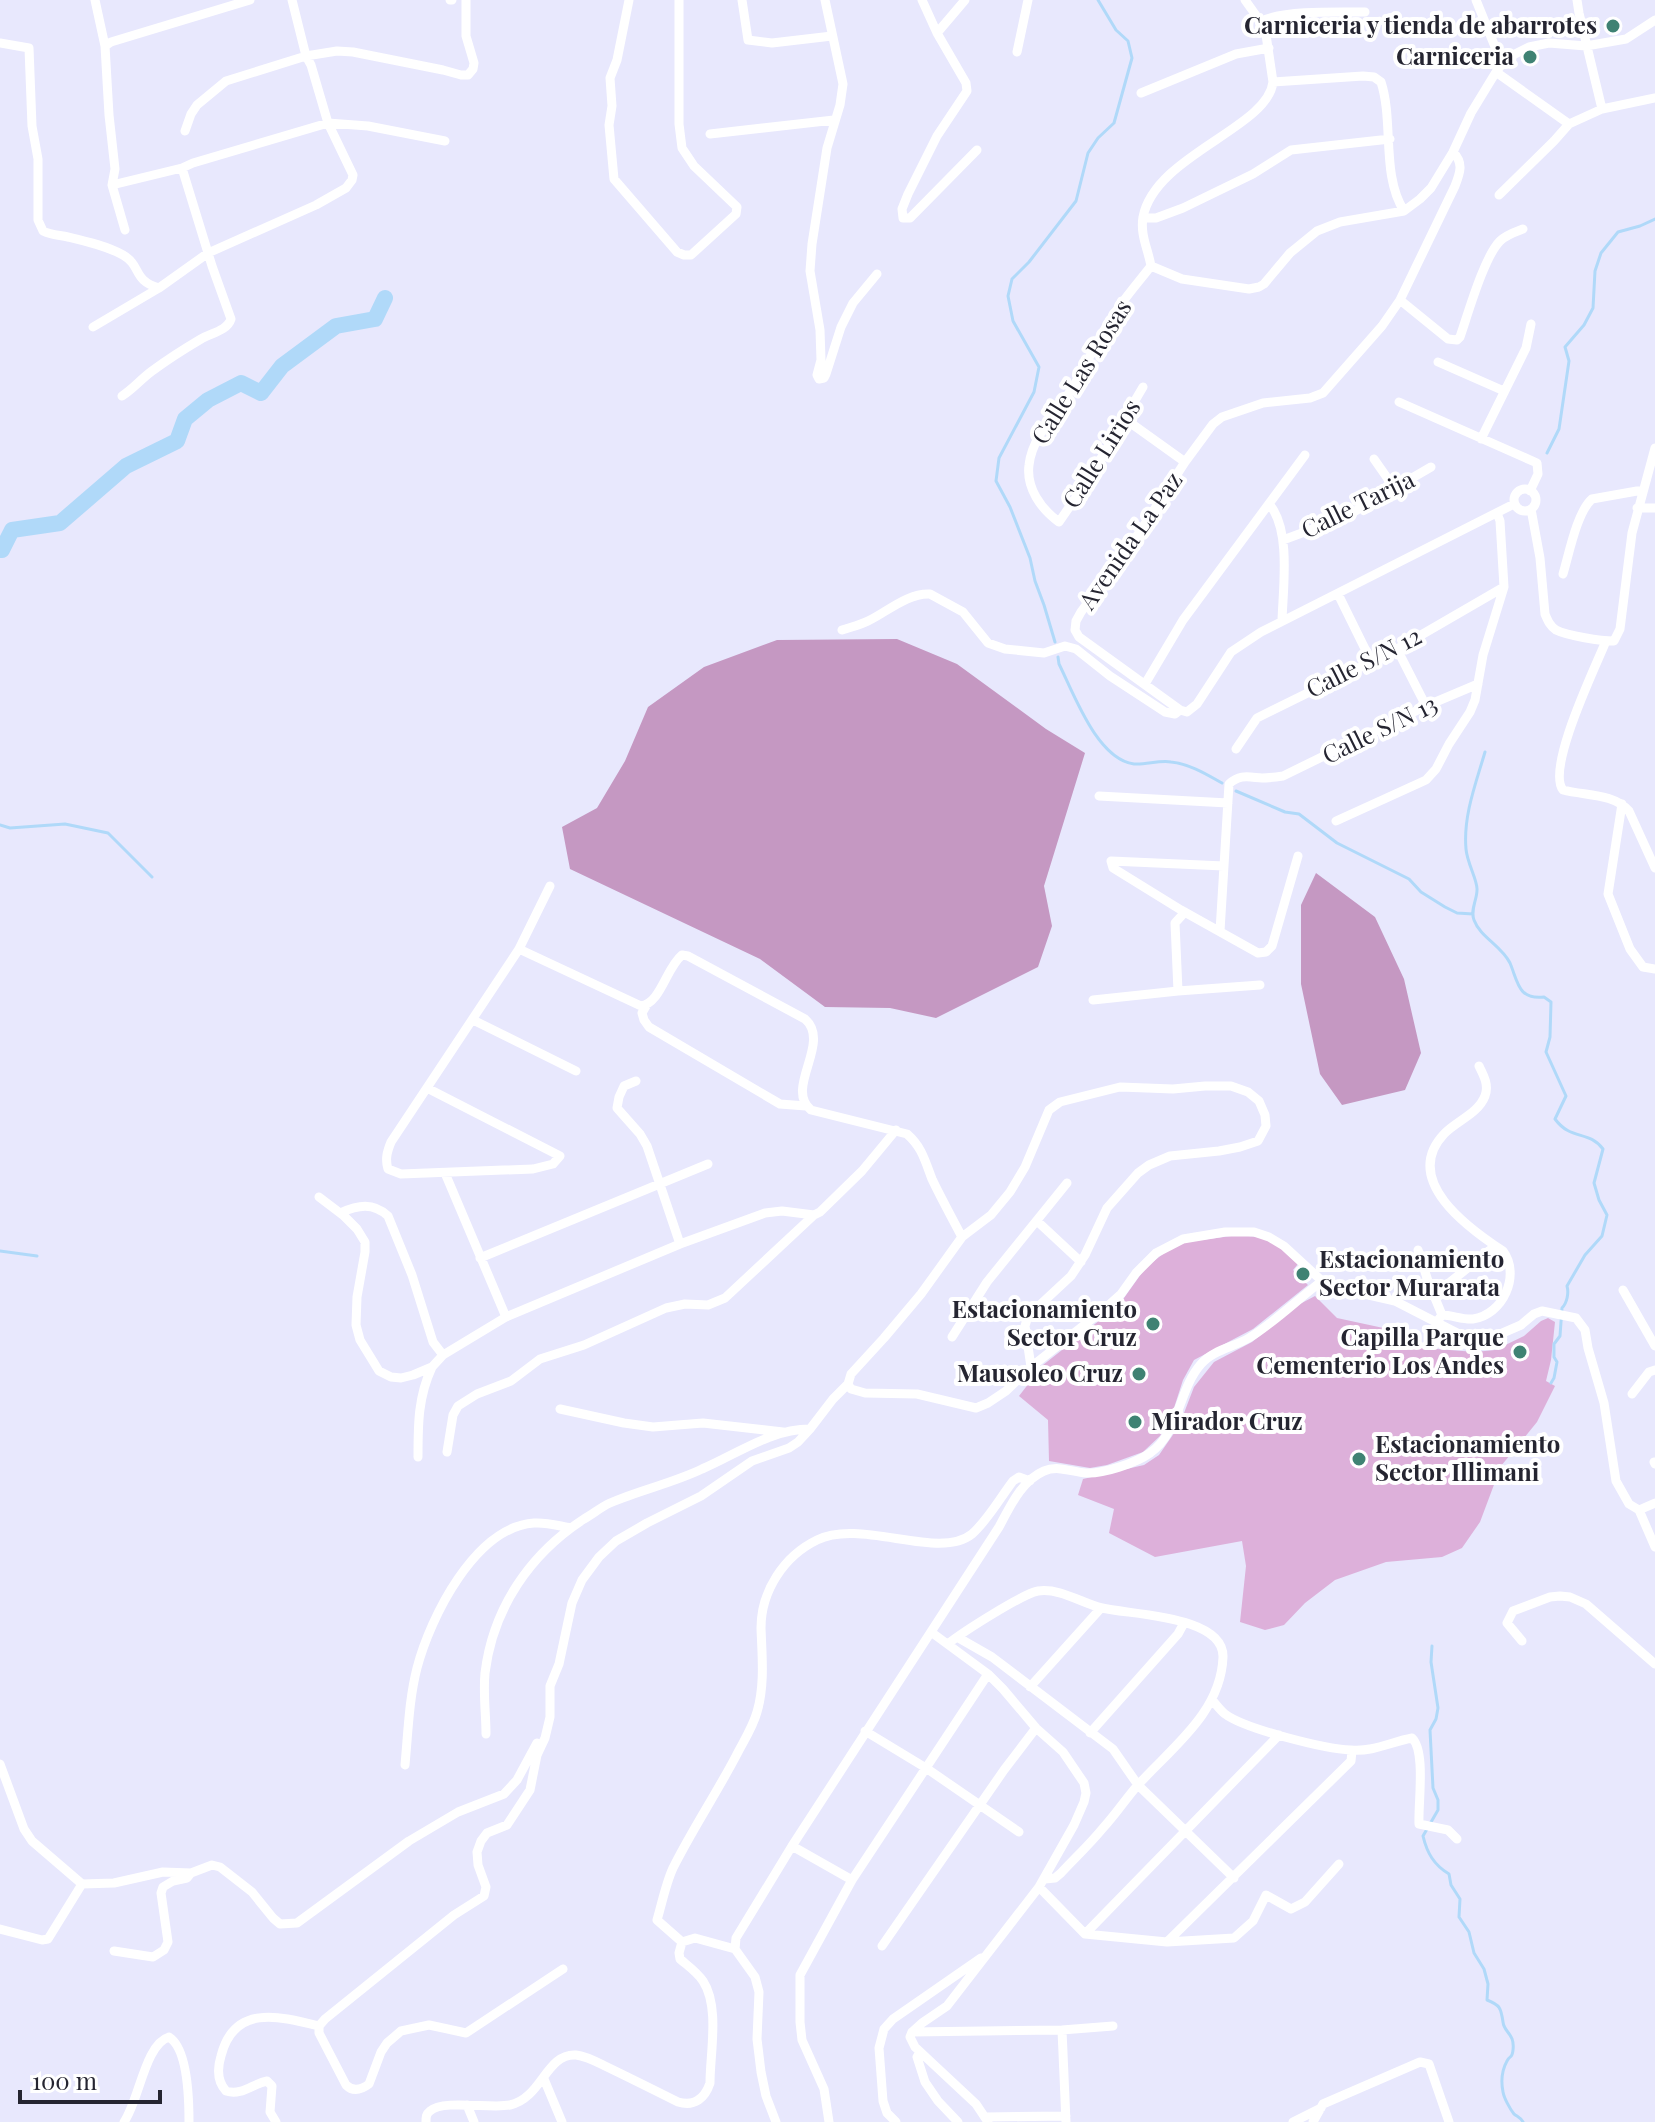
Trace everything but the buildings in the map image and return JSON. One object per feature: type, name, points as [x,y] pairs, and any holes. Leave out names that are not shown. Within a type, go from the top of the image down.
[{"type":"street","points":[[95,0],[105,46],[115,169],[112,185],[125,230]]},
{"type":"street","points":[[105,46],[250,0]]},
{"type":"street","points":[[93,327],[159,288],[208,253],[316,205],[346,188],[352,180],[353,175],[328,123],[292,0]]},
{"type":"street","points":[[185,131],[197,105],[226,81],[306,56],[353,52],[468,75],[474,63],[466,36],[466,0]]},
{"type":"street","points":[[629,0],[617,60],[610,78],[612,106],[609,125],[614,179],[677,252],[691,255],[736,214],[737,207],[694,166],[682,148],[679,124],[679,0]]},
{"type":"street","points":[[742,0],[748,40],[772,43],[832,36]]},
{"type":"street","points":[[825,0],[843,84],[827,148],[812,244],[810,271],[820,330],[819,379],[826,374],[841,327],[853,303],[877,274]]},
{"type":"street","points":[[922,0],[966,83],[967,91],[937,136],[908,194],[902,209],[903,218],[910,218],[977,150]]},
{"type":"street","points":[[937,33],[965,0]]},
{"type":"street","points":[[1017,52],[1028,0]]},
{"type":"street","points":[[1245,0],[1262,21],[1269,48],[1272,91],[1261,107],[1163,181],[1147,205],[1142,233],[1151,266],[1182,279],[1254,288],[1264,284],[1290,253],[1317,231],[1340,222],[1404,211],[1431,188],[1499,68],[1529,47],[1549,43],[1586,46],[1626,39],[1655,20]]},
{"type":"street","points":[[1476,0],[1499,68],[1569,124]]},
{"type":"street","points":[[1577,0],[1602,109]]},
{"type":"street","points":[[1262,21],[1318,13],[1365,12]]},
{"type":"street","points":[[0,43],[29,48],[32,126],[38,159],[38,220],[43,231],[123,255],[132,262],[140,279],[159,288]]},
{"type":"street","points":[[1141,93],[1236,54],[1269,48]]},
{"type":"street","points":[[1273,82],[1363,76],[1374,77],[1381,82],[1390,139],[1389,157],[1399,203],[1404,211]]},
{"type":"street","points":[[1499,195],[1569,124],[1602,109],[1655,98]]},
{"type":"street","points":[[710,134],[834,120]]},
{"type":"street","points":[[112,185],[182,168],[328,123],[368,126],[445,141]]},
{"type":"street","points":[[1143,218],[1156,218],[1183,208],[1253,174],[1291,150],[1390,139]]},
{"type":"street","name":"Avenida La Paz","points":[[1180,710],[1079,637],[1075,630],[1076,621],[1213,424],[1222,417],[1263,403],[1310,398],[1323,393],[1382,326],[1400,300],[1460,174],[1460,162],[1453,152]]},
{"type":"street","points":[[122,396],[186,348],[230,324],[231,319],[182,168]]},
{"type":"street","points":[[1400,300],[1448,339],[1457,340],[1496,247],[1502,239],[1523,229]]},
{"type":"street","name":"Calle Las Rosas","points":[[1059,522],[1037,501],[1028,468],[1031,454],[1111,320],[1151,266]]},
{"type":"street","points":[[1481,439],[1526,348],[1531,324]]},
{"type":"street","points":[[1438,362],[1504,391]]},
{"type":"street","name":"Calle Lirios","points":[[1059,522],[1090,477],[1143,387]]},
{"type":"street","points":[[1399,402],[1537,463],[1538,474],[1530,491]]},
{"type":"street","points":[[1125,419],[1185,462]]},
{"type":"street","points":[[1655,448],[1632,533],[1620,629],[1611,640],[1573,720],[1558,781],[1563,790],[1609,798],[1622,804],[1629,811],[1655,868]]},
{"type":"street","points":[[1145,684],[1183,620],[1305,455]]},
{"type":"street","points":[[1374,459],[1395,489]]},
{"type":"street","name":"Calle Tarija","points":[[1283,540],[1345,517],[1431,467]]},
{"type":"street","points":[[1523,489],[1530,491],[1535,504],[1531,509],[1521,510],[1514,504],[1514,498],[1523,489]]},
{"type":"street","points":[[1563,574],[1588,502],[1642,491]]},
{"type":"street","points":[[842,630],[864,623],[909,598],[930,594],[963,612],[988,643],[1005,649],[1044,653],[1071,647],[1165,712],[1187,712],[1197,704],[1231,652],[1261,632],[1514,504]]},
{"type":"street","points":[[1270,505],[1283,540],[1282,621]]},
{"type":"street","points":[[1637,508],[1655,508]]},
{"type":"street","points":[[1531,509],[1548,623],[1563,632],[1611,640]]},
{"type":"street","points":[[1336,821],[1426,780],[1470,712],[1483,655],[1504,587],[1497,513]]},
{"type":"street","name":"Calle S/N 12","points":[[1236,749],[1257,718],[1397,649],[1504,587]]},
{"type":"street","points":[[1338,594],[1371,661]]},
{"type":"street","points":[[1397,649],[1426,706]]},
{"type":"street","name":"Calle S/N 13","points":[[1228,803],[1229,784],[1236,778],[1249,775],[1260,778],[1283,776],[1478,684]]},
{"type":"street","points":[[1099,796],[1228,803],[1220,931]]},
{"type":"street","points":[[1622,804],[1608,894],[1630,949],[1643,967],[1655,969]]},
{"type":"street","points":[[1224,866],[1111,861],[1113,868],[1258,953],[1266,952],[1272,946],[1298,856]]},
{"type":"street","points":[[427,1088],[560,1156],[553,1164],[533,1169],[445,1173],[401,1174],[388,1169],[386,1163],[391,1142],[519,949],[550,886]]},
{"type":"street","points":[[1178,991],[1175,923],[1185,912]]},
{"type":"street","points":[[519,949],[633,1004],[646,1006]]},
{"type":"street","points":[[806,1106],[780,1104],[649,1027],[642,1013],[682,955],[809,1022],[814,1042],[802,1089],[803,1102],[811,1110],[907,1134],[925,1157],[962,1237]]},
{"type":"street","points":[[1093,1000],[1260,985]]},
{"type":"street","points":[[473,1020],[576,1071]]},
{"type":"street","points":[[1439,1319],[1454,1315],[1471,1319],[1486,1315],[1504,1298],[1510,1279],[1510,1263],[1503,1251],[1451,1210],[1439,1196],[1431,1176],[1432,1153],[1437,1143],[1456,1123],[1475,1110],[1485,1096],[1485,1079],[1479,1066]]},
{"type":"street","points":[[636,1081],[624,1086],[617,1108],[647,1146],[680,1244]]},
{"type":"street","points":[[563,1969],[466,2033],[429,2025],[401,2031],[381,2052],[369,2084],[358,2090],[346,2085],[319,2033],[319,2026],[325,2019],[454,1915],[484,1896],[486,1887],[477,1852],[487,1833],[507,1825],[515,1816],[530,1790],[537,1755],[550,1717],[550,1686],[559,1664],[572,1603],[582,1580],[599,1557],[616,1541],[701,1496],[752,1461],[789,1448],[810,1429],[848,1384],[851,1374],[921,1294],[962,1237],[991,1215],[1010,1192],[1025,1167],[1049,1110],[1060,1102],[1120,1087],[1173,1089],[1231,1086],[1248,1092],[1259,1101],[1266,1126],[1258,1141],[1219,1151],[1170,1156],[1149,1165],[1107,1208],[1071,1276],[1028,1316],[1025,1326],[1031,1367]]},
{"type":"street","points":[[447,1452],[453,1415],[458,1406],[477,1394],[511,1381],[540,1359],[584,1345],[666,1308],[685,1304],[708,1305],[725,1298],[827,1206],[896,1130]]},
{"type":"street","points":[[480,1258],[708,1164]]},
{"type":"street","points":[[445,1173],[506,1317]]},
{"type":"street","points":[[952,1337],[987,1282],[1067,1183]]},
{"type":"street","points":[[319,1197],[357,1229],[365,1242],[356,1325],[360,1340],[374,1364],[383,1374],[401,1378],[432,1367]]},
{"type":"street","points":[[340,1213],[355,1206],[369,1205],[381,1209],[388,1216],[412,1275],[433,1342],[443,1355]]},
{"type":"street","points":[[418,1457],[423,1387],[432,1367],[443,1355],[506,1317],[680,1244],[765,1213],[782,1211],[814,1215]]},
{"type":"street","points":[[1037,1221],[1081,1262]]},
{"type":"street","points":[[848,1384],[855,1392],[917,1394],[976,1408],[1006,1391],[1031,1367],[1102,1311],[1156,1253],[1183,1239],[1241,1231],[1269,1237],[1284,1246],[1334,1289],[1395,1301],[1439,1319],[1463,1336],[1478,1340],[1521,1325],[1542,1311],[1576,1318],[1585,1330],[1604,1403],[1616,1481],[1629,1504],[1639,1510],[1655,1547]]},
{"type":"street","points":[[1434,1295],[1495,1246]]},
{"type":"street","points":[[1418,1250],[1439,1319]]},
{"type":"street","points":[[735,1949],[736,1938],[743,1925],[792,1846],[1021,1489],[1047,1470],[1095,1472],[1149,1454],[1163,1442],[1173,1426],[1188,1382],[1203,1361],[1249,1338],[1322,1281]]},
{"type":"street","points":[[1623,1290],[1655,1346]]},
{"type":"street","points":[[1632,1394],[1649,1372],[1655,1370]]},
{"type":"street","points":[[560,1409],[653,1427],[703,1423],[786,1432]]},
{"type":"street","points":[[486,1734],[486,1670],[501,1618],[512,1593],[546,1548],[609,1503],[703,1469],[742,1448],[786,1432],[810,1429]]},
{"type":"street","points":[[682,1942],[657,1920],[672,1870],[757,1713],[763,1670],[763,1615],[780,1569],[815,1541],[845,1533],[940,1544],[963,1539],[983,1522],[1013,1481],[1019,1477],[1030,1481]]},
{"type":"street","points":[[1639,1510],[1655,1503]]},
{"type":"street","points":[[405,1765],[417,1668],[433,1621],[456,1582],[486,1546],[508,1532],[532,1523],[571,1528]]},
{"type":"street","points":[[953,1640],[1031,1593],[1050,1591],[1101,1608],[1184,1623],[1213,1637],[1222,1648],[1219,1680],[1212,1700],[1183,1739],[1061,1873],[1042,1883]]},
{"type":"street","points":[[1522,1641],[1507,1623],[1513,1611],[1560,1596],[1586,1604],[1655,1664]]},
{"type":"street","points":[[1030,1687],[1101,1608]]},
{"type":"street","points":[[1090,1733],[1178,1634],[1184,1623]]},
{"type":"street","points":[[931,1632],[992,1657],[1113,1749],[1138,1785],[1234,1878]]},
{"type":"street","points":[[912,2032],[947,2006],[1042,1883],[1074,1825],[1086,1793],[1084,1783],[1063,1752],[1036,1728],[953,1640]]},
{"type":"street","points":[[829,2122],[824,2089],[802,2040],[800,1975],[852,1880],[988,1674]]},
{"type":"street","points":[[1212,1700],[1224,1713],[1244,1723],[1321,1745],[1352,1751],[1385,1747],[1408,1738],[1416,1741],[1420,1761],[1419,1824],[1448,1830],[1457,1839]]},
{"type":"street","points":[[882,1946],[1036,1728]]},
{"type":"street","points":[[0,1764],[24,1829],[32,1841],[82,1884],[114,1883],[163,1872],[191,1873],[212,1865],[220,1867],[252,1892],[280,1924],[289,1925],[297,1923],[409,1841],[458,1812],[504,1794],[517,1780],[546,1731]]},
{"type":"street","points":[[865,1731],[981,1804],[1019,1832]]},
{"type":"street","points":[[1085,1934],[1279,1735]]},
{"type":"street","points":[[1167,1942],[1351,1761],[1352,1751]]},
{"type":"street","points":[[792,1846],[852,1880]]},
{"type":"street","points":[[1042,1883],[1085,1934],[1167,1942],[1234,1938],[1253,1921],[1266,1895],[1291,1909],[1305,1902],[1339,1864]]},
{"type":"street","points":[[114,1951],[153,1957],[164,1950],[168,1942],[161,1893],[163,1887],[187,1878],[191,1873]]},
{"type":"street","points":[[0,1929],[48,1939],[82,1884]]},
{"type":"street","points":[[682,1942],[695,1938],[735,1949],[755,1977],[759,1992],[757,2039],[761,2072],[776,2122]]},
{"type":"street","points":[[426,2122],[431,2109],[509,2105],[530,2094],[559,2059],[574,2055],[591,2060],[678,2102],[689,2103],[703,2097],[710,2083],[711,2000],[698,1974],[680,1959],[682,1942]]},
{"type":"street","points":[[896,2122],[887,2113],[883,2101],[879,2048],[884,2029],[893,2019],[990,1951]]},
{"type":"street","points":[[276,2122],[270,2112],[272,2086],[267,2081],[239,2093],[226,2091],[221,2086],[218,2071],[223,2048],[240,2024],[247,2020],[277,2017],[319,2026]]},
{"type":"street","points":[[912,2032],[1062,2030],[1113,2026]]},
{"type":"street","points":[[912,2032],[912,2041],[920,2052],[976,2104],[987,2120],[1066,2119],[1062,2030]]},
{"type":"street","points":[[124,2122],[137,2097],[152,2053],[161,2039],[169,2037],[175,2042],[185,2072],[189,2122]]},
{"type":"street","points":[[920,2052],[917,2057],[925,2082],[958,2122]]},
{"type":"street","points":[[1313,2122],[1323,2104],[1424,2062],[1429,2064],[1449,2122]]},
{"type":"street","points":[[544,2079],[562,2122]]},
{"type":"street","points":[[467,2105],[474,2122]]},
{"type":"street","points":[[1293,2122],[1321,2108]]},
{"type":"shaded area","points":[[897,639],[957,664],[1046,729],[1085,753],[1044,886],[1052,926],[1038,967],[936,1018],[890,1008],[825,1007],[760,959],[570,869],[562,827],[597,808],[625,761],[648,707],[704,667],[777,640]]},
{"type":"shaded area","points":[[1316,873],[1375,917],[1404,979],[1421,1053],[1405,1090],[1342,1105],[1320,1074],[1301,984],[1301,905]]},
{"type":"shaded area","points":[[1239,1235],[1266,1238],[1279,1247],[1298,1264],[1293,1270],[1308,1285],[1253,1329],[1194,1360],[1160,1436],[1143,1452],[1090,1468],[1049,1461],[1048,1420],[1019,1396],[1043,1365],[1119,1305],[1146,1267],[1167,1251],[1186,1242]]},
{"type":"shaded area","points":[[1315,1296],[1337,1318],[1388,1329],[1419,1347],[1437,1349],[1495,1350],[1524,1336],[1548,1318],[1555,1322],[1546,1381],[1555,1386],[1537,1422],[1501,1466],[1480,1522],[1462,1548],[1442,1557],[1386,1562],[1335,1580],[1305,1603],[1284,1625],[1265,1630],[1240,1622],[1246,1566],[1242,1541],[1155,1557],[1109,1533],[1114,1509],[1078,1495],[1083,1479],[1144,1465],[1159,1455],[1179,1426],[1194,1387],[1214,1362],[1252,1342],[1298,1305]]},
{"type":"waterway","points":[[1055,642],[1030,558],[996,481],[999,458],[1034,392],[1039,367],[1013,321],[1008,296],[1012,279],[1076,201],[1088,153],[1114,123],[1132,58],[1128,41],[1116,30],[1098,0]]},
{"type":"waterway","points":[[1547,453],[1559,429],[1569,361],[1565,347],[1584,325],[1593,308],[1595,271],[1601,253],[1618,232],[1655,219]]},
{"type":"waterway","points":[[0,550],[12,530],[60,523],[126,466],[177,441],[185,419],[208,400],[241,383],[261,393],[282,366],[336,326],[375,319],[385,298]]},
{"type":"waterway","points":[[1058,657],[1088,723],[1109,750],[1134,764],[1166,762],[1185,765],[1222,783]]},
{"type":"waterway","points":[[1485,752],[1466,824],[1467,854],[1477,886],[1474,920],[1481,932],[1506,957],[1524,993],[1544,997],[1551,1002],[1550,1037],[1546,1052],[1566,1096],[1555,1119],[1567,1130],[1592,1139],[1603,1149],[1594,1183],[1607,1215],[1602,1236],[1585,1255],[1567,1286],[1560,1336],[1554,1344],[1557,1362],[1551,1383]]},
{"type":"waterway","points":[[1236,791],[1285,812],[1299,814],[1337,843],[1409,879],[1421,892],[1445,907],[1457,913],[1473,914]]},
{"type":"waterway","points":[[0,825],[10,828],[65,824],[108,833],[152,877]]},
{"type":"waterway","points":[[0,1251],[37,1256]]},
{"type":"waterway","points":[[1432,1646],[1431,1662],[1438,1708],[1430,1730],[1433,1788],[1438,1810],[1423,1836],[1432,1858],[1449,1874],[1451,1885],[1460,1899],[1459,1917],[1469,1932],[1474,1953],[1484,1969],[1488,1984],[1487,2000],[1499,2008],[1512,2040],[1513,2053],[1504,2068],[1502,2088],[1514,2114],[1523,2122]]},
{"type":"place","name":"Carniceria y tienda de abarrotes","points":[[1613,26]]},
{"type":"place","name":"Carniceria","points":[[1530,57]]},
{"type":"place","name":"Estacionamiento Sector Murarata","points":[[1303,1274]]},
{"type":"place","name":"Estacionamiento Sector Cruz","points":[[1153,1324]]},
{"type":"place","name":"Capilla Parque Cementerio Los Andes","points":[[1520,1352]]},
{"type":"place","name":"Mausoleo Cruz","points":[[1139,1374]]},
{"type":"place","name":"Mirador Cruz","points":[[1135,1422]]},
{"type":"place","name":"Estacionamiento Sector Illimani","points":[[1359,1459]]}]
